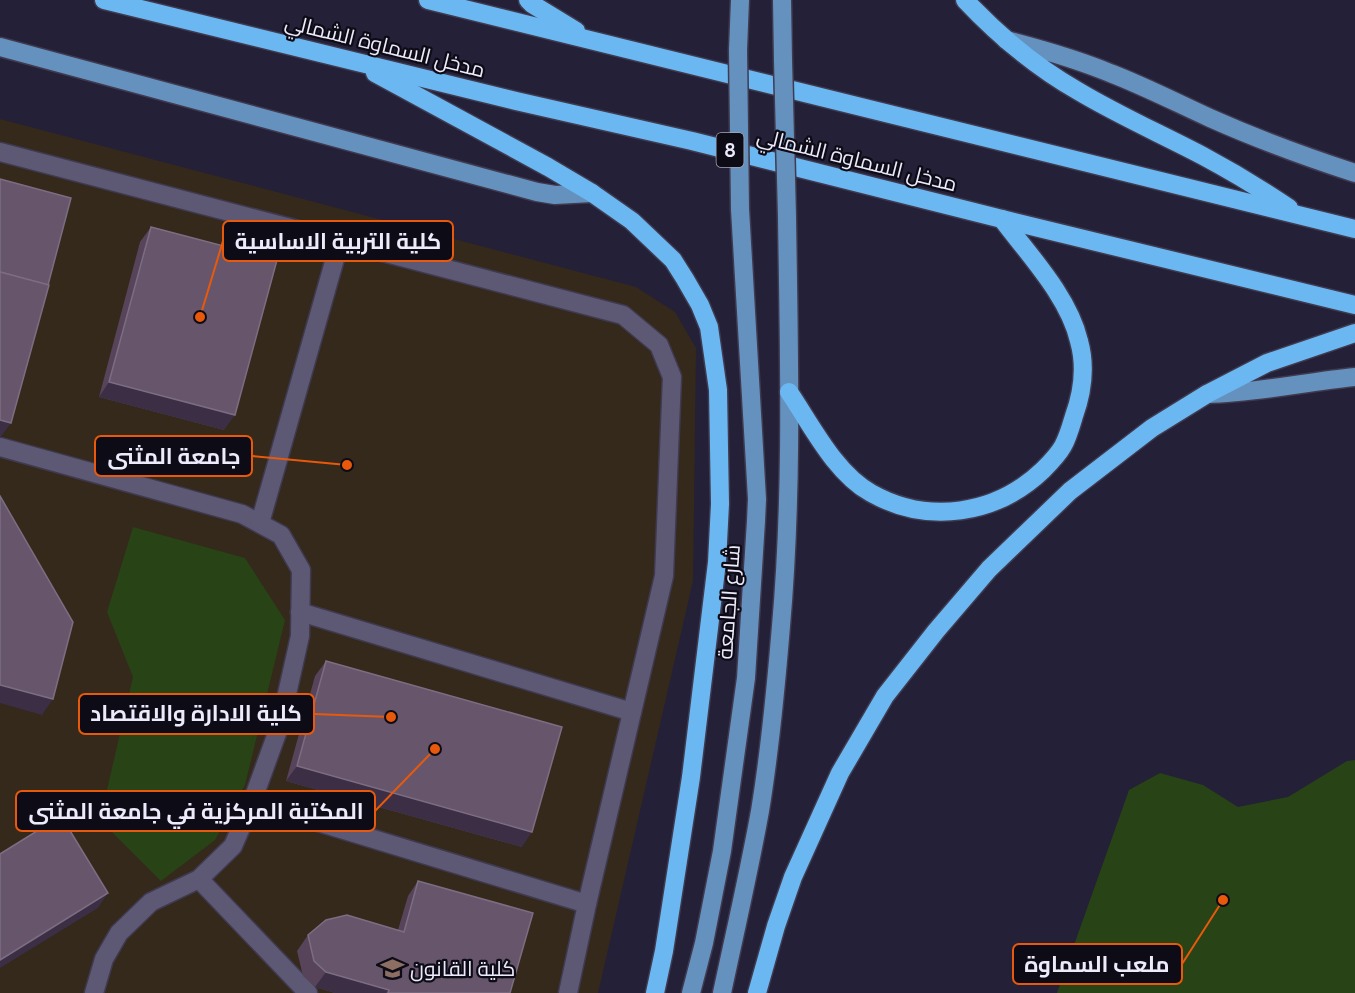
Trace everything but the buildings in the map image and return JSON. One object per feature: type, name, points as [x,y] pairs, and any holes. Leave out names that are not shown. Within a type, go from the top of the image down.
[{"type":"highway","name":"مدخل السماوة الشمالي","points":[[104,0],[516,101],[692,141],[1355,305]]},
{"type":"highway","points":[[428,0],[1355,229]]},
{"type":"highway","points":[[528,0],[591,39]]},
{"type":"highway","points":[[965,0],[1006,40],[1076,91],[1236,174],[1300,215]]},
{"type":"highway","points":[[353,61],[548,167],[592,193],[632,221],[673,260],[700,305],[709,327],[718,390],[720,504],[717,562],[691,777],[664,951],[655,993]]},
{"type":"highway","points":[[789,392],[831,456],[854,482],[873,494],[897,504],[933,512],[975,509],[999,501],[1032,481],[1063,445],[1080,401],[1083,363],[1080,341],[1073,319],[1060,295],[1002,219]]},
{"type":"highway","points":[[758,993],[776,926],[802,855],[840,773],[885,696],[989,569],[1070,491],[1152,428],[1207,394],[1267,363],[1355,333]]},
{"type":"main road","name":"شارع الجامعة","points":[[692,993],[722,851],[746,678],[756,521],[757,499],[740,209],[738,50],[740,0]]},
{"type":"main road","points":[[722,993],[760,810],[782,624],[788,516],[789,392],[782,0]]},
{"type":"main road","points":[[1006,40],[1041,49],[1110,73],[1268,142],[1355,173]]},
{"type":"main road","points":[[0,47],[537,192],[555,195],[592,193]]},
{"type":"main road","points":[[1207,394],[1250,392],[1355,377]]},
{"type":"lane","points":[[0,152],[623,315],[659,345],[672,376],[664,576],[568,993]]},
{"type":"lane","points":[[260,523],[340,241]]},
{"type":"lane","points":[[0,447],[242,514],[281,536],[301,570],[300,636],[280,725],[233,846],[199,879],[151,902],[120,933],[105,960],[94,993]]},
{"type":"lane","points":[[300,612],[632,712]]},
{"type":"lane","points":[[252,802],[587,904]]},
{"type":"lane","points":[[199,879],[308,993]]},
{"type":"shaded area","points":[[0,119],[636,287],[675,312],[696,348],[693,581],[598,993],[0,993]]},
{"type":"green space","points":[[133,527],[245,558],[285,620],[245,785],[215,840],[161,881],[100,820],[133,677],[107,612]]},
{"type":"green space","points":[[1355,760],[1355,993],[1057,993],[1129,790],[1160,773],[1203,785],[1238,807],[1288,797],[1347,761]]},
{"type":"place","name":"كلية التربية الاساسية","points":[[200,317]]},
{"type":"place","name":"جامعة المثنى","points":[[347,465]]},
{"type":"place","name":"كلية الادارة والاقتصاد","points":[[391,717]]},
{"type":"place","name":"المكتبة المركزية في جامعة المثنى","points":[[435,749]]},
{"type":"place","name":"ملعب السماوة","points":[[1223,900]]},
{"type":"place","name":"كلية القانون","points":[[392,969]]}]
